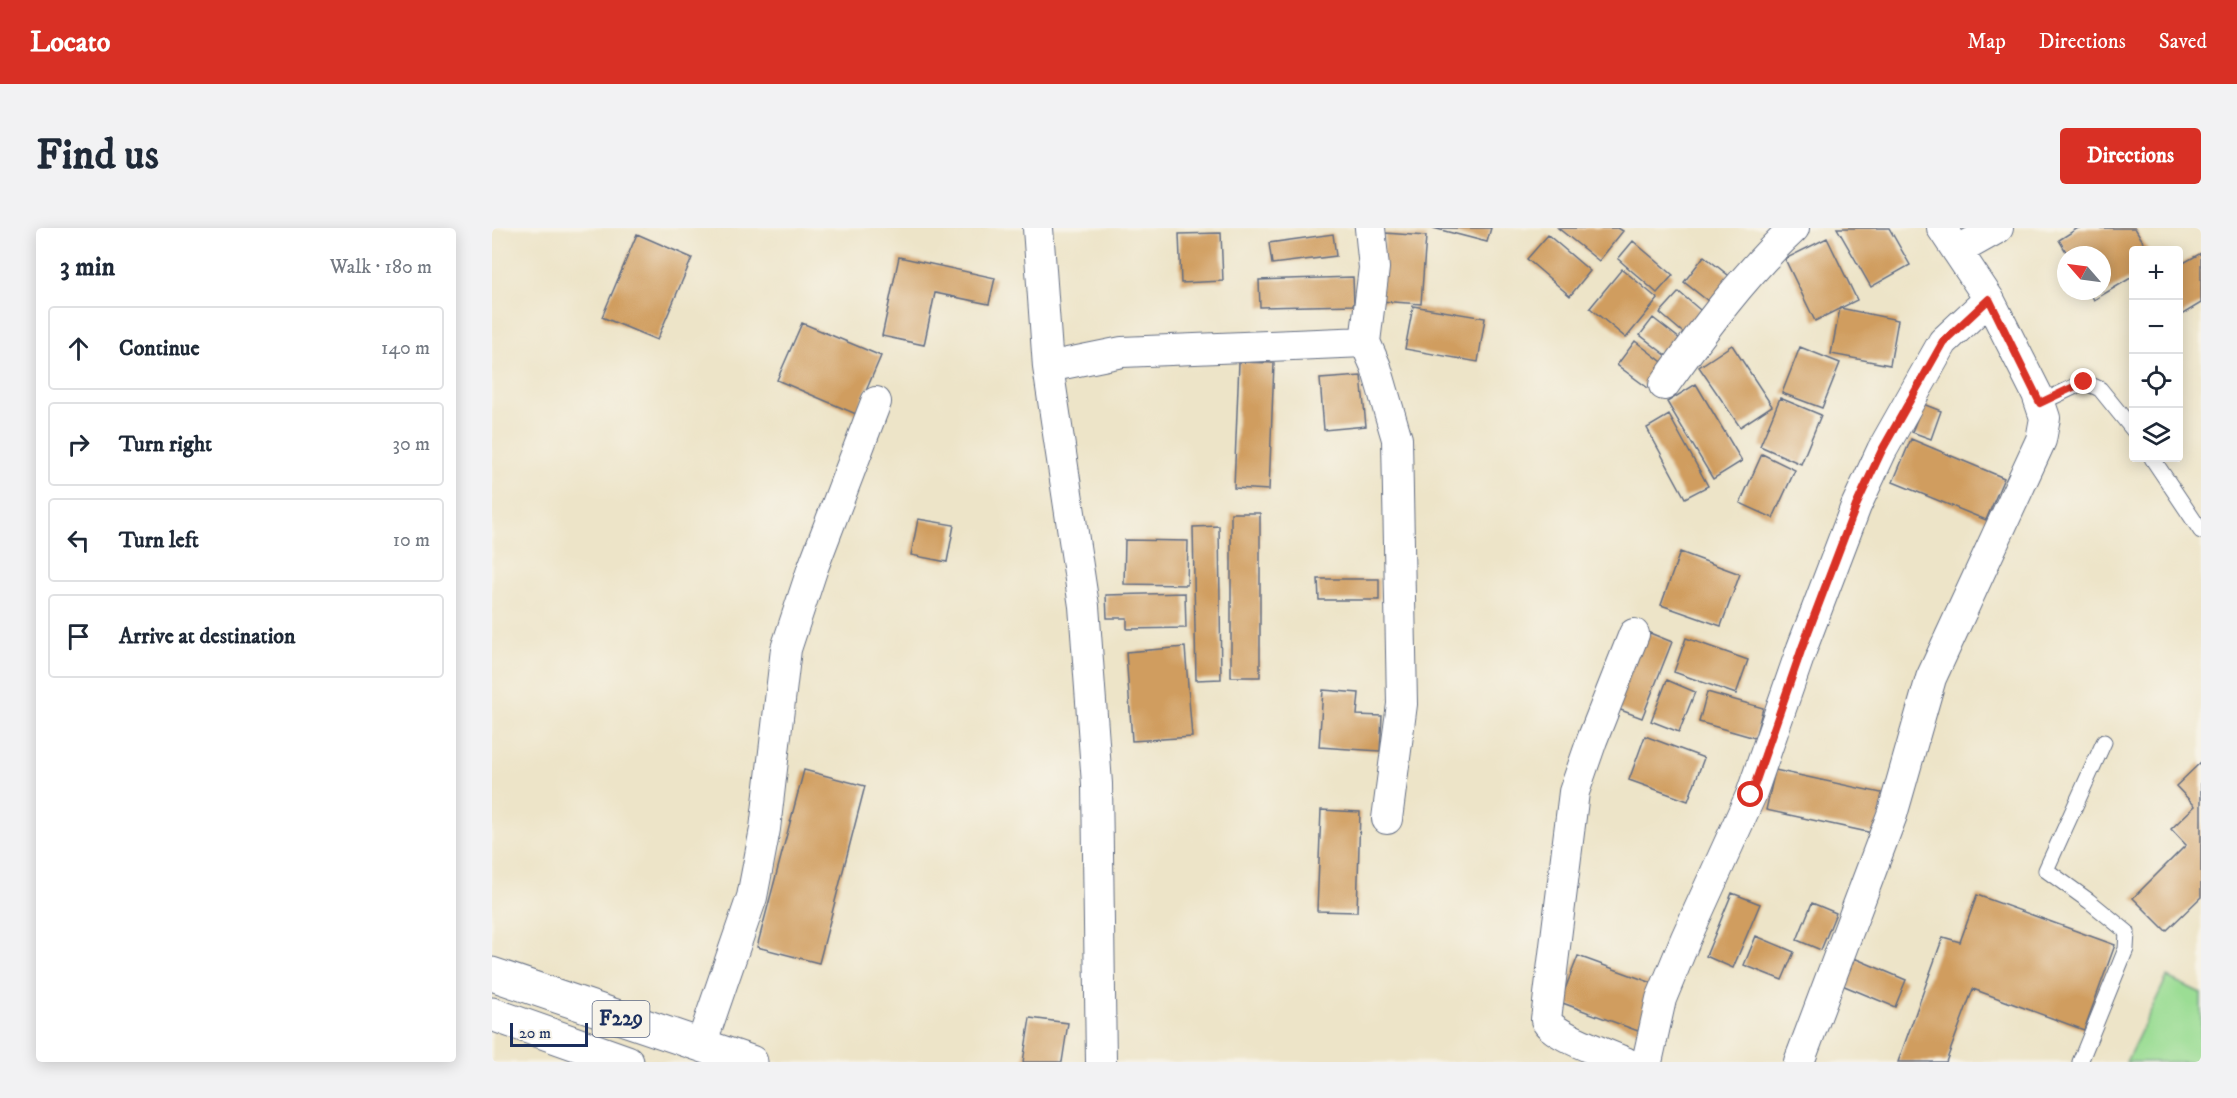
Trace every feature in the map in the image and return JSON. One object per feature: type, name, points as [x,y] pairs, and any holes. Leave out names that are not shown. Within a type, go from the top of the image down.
[{"type":"main road","name":"F229","points":[[492,974],[751,1062]]},
{"type":"main road","name":"F229","points":[[492,1014],[627,1062]]},
{"type":"street","points":[[1038,228],[1048,367],[1086,630],[1097,784],[1101,1062]]},
{"type":"street","points":[[1370,228],[1374,268],[1365,342],[1376,367],[1397,439],[1402,704],[1387,819]]},
{"type":"street","points":[[1664,385],[1710,322],[1755,267],[1794,228]]},
{"type":"street","points":[[1799,1062],[1892,815],[1931,678],[2041,440],[2045,418],[2040,403],[1989,299],[1949,240],[1998,228]]},
{"type":"street","points":[[1647,1062],[1661,999],[1751,795],[1802,648],[1856,506],[1882,450],[1943,342],[1989,299]]},
{"type":"street","points":[[1048,367],[1122,352],[1365,342]]},
{"type":"street","points":[[701,1045],[752,897],[765,829],[786,649],[812,570],[876,402]]},
{"type":"street","points":[[1625,1062],[1568,1038],[1546,1021],[1546,1011],[1574,792],[1634,634]]},
{"type":"lane","points":[[2040,403],[2084,382],[2100,389],[2129,426]]},
{"type":"lane","points":[[2155,462],[2201,531]]},
{"type":"lane","points":[[2080,1062],[2126,949],[2127,932],[2090,901],[2046,870],[2104,742]]},
{"type":"green space","points":[[2167,977],[2201,993],[2201,1062],[2126,1062]]},
{"type":"building","points":[[1433,228],[1491,228],[1487,242]]},
{"type":"building","points":[[1558,228],[1618,228],[1623,231],[1599,261]]},
{"type":"building","points":[[1837,228],[1889,228],[1910,265],[1871,287]]},
{"type":"building","points":[[2078,228],[2135,228],[2146,246],[2129,246],[2129,279],[2111,290],[2111,246],[2063,246],[2059,240]]},
{"type":"building","points":[[1221,233],[1223,281],[1181,283],[1179,234]]},
{"type":"building","points":[[1385,233],[1426,236],[1421,304],[1380,301]]},
{"type":"building","points":[[637,234],[692,258],[657,340],[602,317]]},
{"type":"building","points":[[1333,234],[1336,256],[1272,264],[1269,243]]},
{"type":"building","points":[[1548,235],[1590,271],[1570,296],[1527,259]]},
{"type":"building","points":[[1827,238],[1857,300],[1815,321],[1785,259]]},
{"type":"building","points":[[1633,241],[1673,275],[1657,293],[1618,259]]},
{"type":"building","points":[[2201,253],[2201,303],[2183,314],[2183,300],[2183,263]]},
{"type":"building","points":[[1704,256],[1733,279],[1713,305],[1684,282]]},
{"type":"building","points":[[899,257],[995,278],[989,304],[935,293],[924,345],[882,336]]},
{"type":"building","points":[[1622,269],[1658,299],[1626,338],[1590,308]]},
{"type":"building","points":[[1353,277],[1354,305],[1260,307],[1259,280]]},
{"type":"building","points":[[1679,292],[1706,315],[1688,337],[1660,313]]},
{"type":"building","points":[[1413,306],[1485,318],[1478,362],[1405,349]]},
{"type":"building","points":[[1840,308],[1898,320],[1890,365],[1831,354]]},
{"type":"building","points":[[1653,318],[1685,343],[1672,360],[1640,335]]},
{"type":"building","points":[[802,323],[881,356],[856,414],[777,380]]},
{"type":"building","points":[[1635,341],[1666,365],[1648,388],[1617,365]]},
{"type":"building","points":[[1732,345],[1772,406],[1740,427],[1699,367]]},
{"type":"building","points":[[1800,347],[1840,363],[1822,408],[1782,393]]},
{"type":"building","points":[[1239,362],[1274,363],[1269,490],[1234,488]]},
{"type":"building","points":[[1361,376],[1366,426],[1324,430],[1320,379]]},
{"type":"building","points":[[1696,384],[1742,461],[1713,479],[1667,402]]},
{"type":"building","points":[[1780,398],[1821,415],[1801,464],[1760,446]]},
{"type":"building","points":[[1923,404],[1941,411],[1931,439],[1912,432]]},
{"type":"building","points":[[1669,415],[1708,486],[1685,498],[1647,428]]},
{"type":"building","points":[[1911,439],[2004,478],[1986,520],[1893,482]]},
{"type":"building","points":[[1762,454],[1795,470],[1773,518],[1740,503]]},
{"type":"building","points":[[1231,513],[1260,513],[1260,677],[1231,677]]},
{"type":"building","points":[[918,519],[954,525],[947,562],[911,555]]},
{"type":"building","points":[[1219,526],[1221,679],[1196,680],[1193,527]]},
{"type":"building","points":[[1125,540],[1188,541],[1187,585],[1124,584]]},
{"type":"building","points":[[1680,552],[1740,574],[1721,626],[1661,605]]},
{"type":"building","points":[[1318,579],[1379,579],[1379,600],[1319,600]]},
{"type":"building","points":[[1185,593],[1186,628],[1127,629],[1127,618],[1107,618],[1106,595]]},
{"type":"building","points":[[1640,629],[1672,642],[1642,718],[1610,706]]},
{"type":"building","points":[[1686,638],[1748,660],[1736,694],[1674,672]]},
{"type":"building","points":[[1185,647],[1192,737],[1132,741],[1126,652]]},
{"type":"building","points":[[1667,680],[1695,692],[1679,732],[1651,721]]},
{"type":"building","points":[[1323,690],[1359,693],[1357,715],[1382,716],[1380,751],[1319,747]]},
{"type":"building","points":[[1707,692],[1763,708],[1755,738],[1699,722]]},
{"type":"building","points":[[1645,736],[1704,758],[1688,801],[1629,780]]},
{"type":"building","points":[[2201,762],[2201,897],[2166,931],[2133,898],[2186,845],[2171,829],[2195,806],[2176,786]]},
{"type":"building","points":[[804,770],[865,786],[819,963],[757,947]]},
{"type":"building","points":[[1775,770],[1886,794],[1877,834],[1766,810]]},
{"type":"building","points":[[1321,810],[1360,812],[1357,912],[1317,911]]},
{"type":"building","points":[[1732,893],[1760,904],[1733,968],[1706,956]]},
{"type":"building","points":[[1977,895],[2115,945],[2084,1030],[1973,989],[1946,1062],[1898,1062],[1943,937],[1960,942]]},
{"type":"building","points":[[1812,903],[1836,913],[1821,950],[1797,940]]},
{"type":"building","points":[[1756,936],[1794,952],[1782,980],[1744,965]]},
{"type":"building","points":[[1578,956],[1655,984],[1638,1031],[1560,1002]]},
{"type":"building","points":[[1854,958],[1906,980],[1895,1007],[1842,985]]},
{"type":"building","points":[[1030,1018],[1068,1023],[1062,1062],[1023,1062]]},
{"type":"route","points":[[1751,795],[1802,648],[1856,506],[1882,450],[1943,342],[1989,299],[2040,403],[2084,382]]}]
